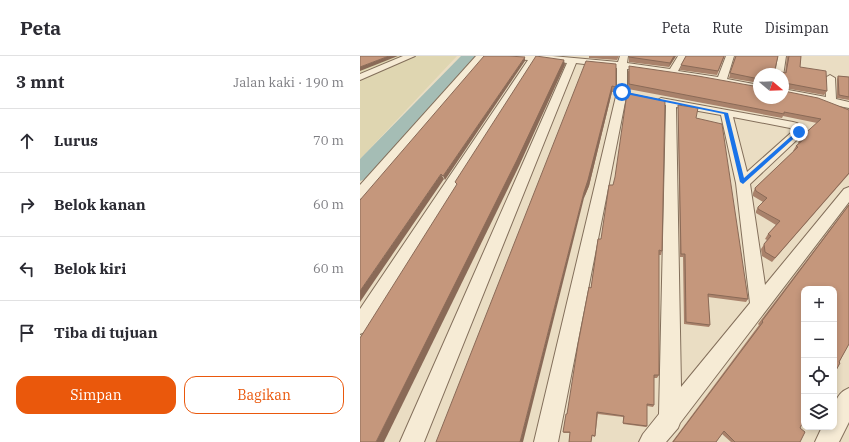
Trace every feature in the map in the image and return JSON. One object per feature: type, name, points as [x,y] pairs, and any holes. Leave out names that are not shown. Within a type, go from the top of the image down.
[{"type":"street","points":[[360,77],[411,56]]},
{"type":"street","points":[[360,194],[481,56]]},
{"type":"street","points":[[510,56],[623,60],[673,72],[753,87]]},
{"type":"street","points":[[673,72],[682,56]]},
{"type":"street","points":[[722,80],[730,56]]},
{"type":"street","points":[[781,68],[782,56]]},
{"type":"street","points":[[360,325],[542,57]]},
{"type":"street","points":[[412,442],[567,58]]},
{"type":"street","points":[[546,442],[626,93],[623,60]]},
{"type":"street","points":[[830,78],[832,102]]},
{"type":"street","points":[[789,93],[849,105]]},
{"type":"street","points":[[650,98],[726,114],[794,125],[799,130],[743,182]]},
{"type":"street","points":[[670,420],[671,103]]},
{"type":"street","points":[[726,114],[743,182],[759,304]]},
{"type":"street","points":[[651,442],[670,420],[759,304],[849,192]]},
{"type":"street","points":[[827,442],[849,399]]},
{"type":"shaded area","points":[[360,56],[457,56],[360,159]]},
{"type":"building","points":[[360,56],[389,56],[360,67]]},
{"type":"building","points":[[484,56],[525,57],[443,176],[441,174],[360,291],[360,200]]},
{"type":"building","points":[[536,56],[564,60],[517,160],[376,442],[360,442],[360,338],[457,184],[455,182]]},
{"type":"building","points":[[629,56],[674,56],[670,63]]},
{"type":"building","points":[[686,56],[724,56],[718,71],[681,65]]},
{"type":"building","points":[[736,56],[778,56],[775,68],[753,68],[753,78],[730,73]]},
{"type":"building","points":[[789,56],[801,56],[800,67],[826,71],[827,91],[789,84],[789,68],[787,68]]},
{"type":"building","points":[[586,61],[616,64],[616,87],[612,86],[520,442],[436,442]]},
{"type":"building","points":[[629,66],[753,86],[753,104],[789,104],[789,92],[818,98],[849,110],[849,173],[775,258],[765,252],[764,244],[771,236],[768,234],[780,221],[758,209],[758,207],[767,198],[756,191],[755,188],[798,147],[796,146],[804,139],[800,138],[821,119],[784,112],[784,114],[629,84]]},
{"type":"building","points":[[838,76],[849,77],[849,97],[839,95]]},
{"type":"building","points":[[627,93],[665,101],[662,251],[659,250],[659,375],[654,375],[654,405],[647,404],[647,426],[623,423],[624,416],[597,412],[595,436],[592,435],[591,442],[569,442],[570,432],[563,432],[589,287],[591,288],[598,239],[601,239],[609,185],[613,185],[615,177]]},
{"type":"building","points":[[678,105],[698,108],[696,118],[722,124],[748,299],[708,294],[710,325],[686,322],[685,254],[681,254]]},
{"type":"building","points":[[849,205],[849,344],[837,368],[837,286],[801,286],[800,428],[805,432],[800,442],[735,442],[724,431],[716,442],[673,442],[763,322],[762,321]]},
{"type":"waterway","points":[[360,173],[469,56]]},
{"type":"route","points":[[622,92],[726,114],[743,182],[799,132]]}]
